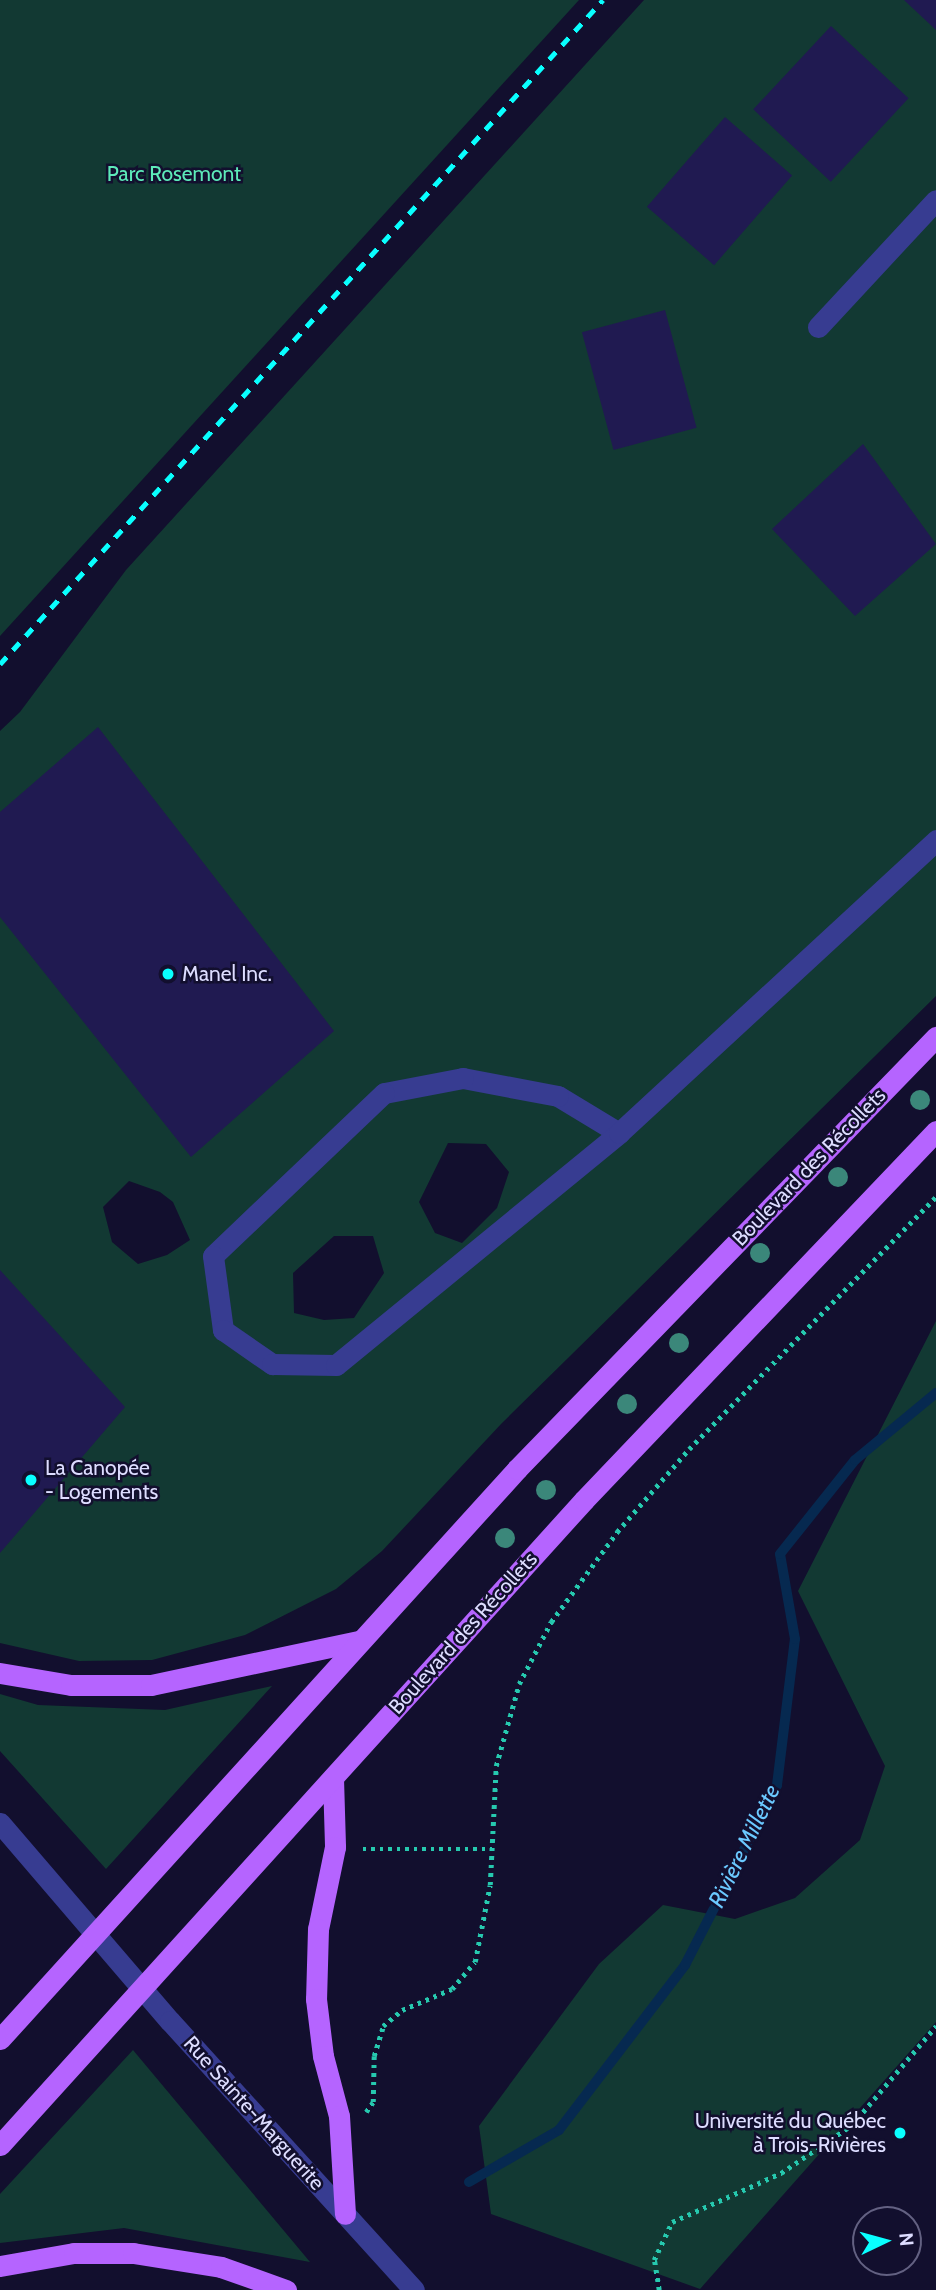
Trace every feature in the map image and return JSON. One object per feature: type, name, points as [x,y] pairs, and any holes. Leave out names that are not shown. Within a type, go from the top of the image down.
[{"type":"main road","name":"Boulevard des Récollets","points":[[0,2039],[358,1641],[517,1469],[936,1037]]},
{"type":"main road","name":"Boulevard des Récollets","points":[[0,2145],[584,1500],[936,1131]]},
{"type":"main road","points":[[0,1673],[61,1684],[151,1685],[358,1641]]},
{"type":"main road","points":[[333,1778],[335,1847],[318,1929],[316,1998],[323,2056],[339,2116],[345,2214]]},
{"type":"main road","points":[[0,2266],[74,2253],[133,2253],[221,2267],[285,2290]]},
{"type":"street","points":[[818,327],[936,200]]},
{"type":"street","points":[[619,1133],[558,1096],[463,1078],[384,1093],[213,1256],[223,1330],[272,1364],[336,1365],[619,1133],[936,840]]},
{"type":"street","name":"Rue Sainte-Marguerite","points":[[0,1823],[141,1987],[414,2290]]},
{"type":"path","points":[[359,2115],[372,2106],[376,2043],[387,2021],[452,1989],[475,1962],[487,1908],[496,1766],[519,1684],[551,1622],[617,1532],[689,1449],[936,1197]]},
{"type":"path","points":[[357,1849],[492,1849]]},
{"type":"path","points":[[659,2290],[654,2260],[672,2222],[781,2173],[852,2125],[936,2026]]},
{"type":"green space","name":"Parc Rosemont","points":[[0,0],[579,0],[0,636]]},
{"type":"green space","points":[[644,0],[936,0],[936,996],[502,1423],[382,1551],[336,1589],[245,1635],[152,1660],[79,1661],[0,1643],[0,731],[20,712],[126,570]],"holes":[[[448,1143],[486,1144],[509,1172],[497,1208],[462,1243],[435,1233],[419,1202]],[[129,1181],[160,1192],[173,1202],[190,1240],[167,1255],[138,1264],[112,1242],[103,1207]],[[334,1236],[373,1236],[384,1273],[354,1318],[324,1320],[294,1313],[293,1273]]]},
{"type":"green space","points":[[936,1321],[936,2022],[700,2289],[491,2214],[479,2126],[599,1964],[663,1905],[735,1919],[795,1898],[860,1840],[885,1766],[798,1591]]},
{"type":"green space","points":[[272,1686],[106,1869],[0,1751],[0,1694],[38,1705],[165,1710]]},
{"type":"green space","points":[[133,2050],[310,2262],[124,2228],[0,2243],[0,2194]]},
{"type":"building","points":[[904,0],[936,0],[936,30]]},
{"type":"building","points":[[831,26],[909,98],[831,182],[753,109]]},
{"type":"building","points":[[725,117],[792,175],[714,265],[647,207]]},
{"type":"building","points":[[665,310],[697,428],[614,450],[582,332]]},
{"type":"building","points":[[863,444],[936,544],[855,616],[772,529]]},
{"type":"building","name":"Manel Inc.","points":[[98,727],[334,1031],[191,1157],[0,917],[0,812]]},
{"type":"building","name":"La Canopée - Logements","points":[[0,1270],[125,1407],[0,1553]]},
{"type":"waterway","name":"Rivière Millette","points":[[469,2182],[559,2130],[685,1965],[777,1785],[795,1639],[780,1554],[855,1460],[936,1393]]},
{"type":"railway","points":[[0,664],[603,0]]},
{"type":"place","name":"Manel Inc.","points":[[168,974]]},
{"type":"place","name":"La Canopée - Logements","points":[[31,1480]]},
{"type":"place","name":"Université du Québec à Trois-Rivières","points":[[900,2133]]}]
